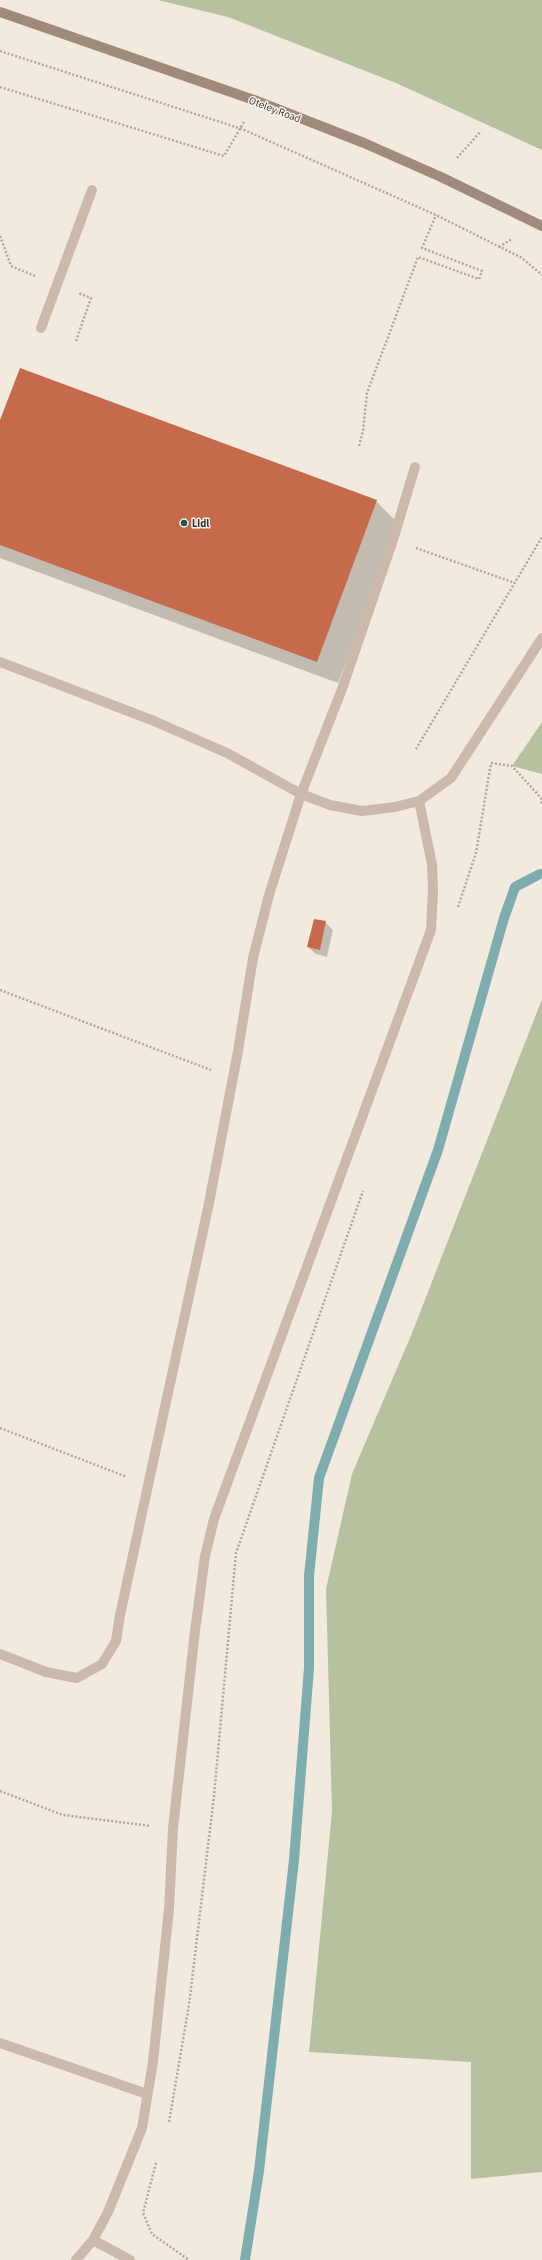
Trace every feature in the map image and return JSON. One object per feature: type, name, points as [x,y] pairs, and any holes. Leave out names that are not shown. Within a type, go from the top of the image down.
[{"type":"main road","name":"Oteley Road","points":[[0,12],[254,100],[364,143],[440,177],[542,226]]},
{"type":"street","points":[[40,328],[92,190]]},
{"type":"street","points":[[0,1654],[46,1672],[77,1678],[102,1664],[116,1641],[120,1615],[208,1208],[238,1052],[253,958],[269,894],[301,794],[342,688],[393,540],[415,467]]},
{"type":"street","points":[[0,662],[154,721],[227,753],[301,794],[330,805],[362,811],[395,807],[418,801],[451,778],[542,638]]},
{"type":"street","points":[[76,2260],[93,2240],[108,2212],[142,2128],[169,1909],[173,1828],[195,1631],[205,1556],[214,1519],[431,930],[433,890],[432,864],[418,801]]},
{"type":"street","points":[[0,2043],[147,2094]]},
{"type":"street","points":[[93,2240],[130,2260]]},
{"type":"path","points":[[0,51],[242,130],[436,215],[522,258],[542,275]]},
{"type":"path","points":[[0,87],[224,156],[242,130],[254,100]]},
{"type":"path","points":[[440,177],[481,131]]},
{"type":"path","points":[[359,446],[363,431],[367,393],[418,257],[479,279],[482,271],[422,248],[436,215]]},
{"type":"path","points":[[416,749],[542,537]]},
{"type":"path","points":[[393,540],[515,583]]},
{"type":"path","points":[[468,753],[491,763],[512,766],[541,798],[542,805]]},
{"type":"path","points":[[456,914],[476,853],[491,763]]},
{"type":"path","points":[[0,990],[214,1071]]},
{"type":"path","points":[[167,2128],[172,2113],[190,1997],[214,1796],[236,1553],[364,1185]]},
{"type":"path","points":[[0,1428],[129,1478]]},
{"type":"path","points":[[0,1791],[63,1815],[173,1828]]},
{"type":"path","points":[[158,2157],[148,2186],[143,2213],[152,2234],[190,2260]]},
{"type":"green space","points":[[158,0],[542,0],[542,150],[396,83],[228,17]]},
{"type":"green space","points":[[542,722],[542,774],[512,766]]},
{"type":"green space","points":[[542,999],[542,2172],[471,2179],[471,2062],[309,2052],[332,1811],[326,1589],[352,1474],[412,1333]]},
{"type":"building","name":"Lidl","points":[[20,368],[377,500],[317,662],[0,545],[0,420]]},
{"type":"building","points":[[314,919],[326,921],[320,950],[307,947]]},
{"type":"waterway","points":[[245,2260],[259,2171],[294,1860],[309,1668],[309,1576],[319,1478],[438,1150],[504,918],[515,887],[540,874]]},
{"type":"place","name":"Lidl","points":[[184,523]]}]
